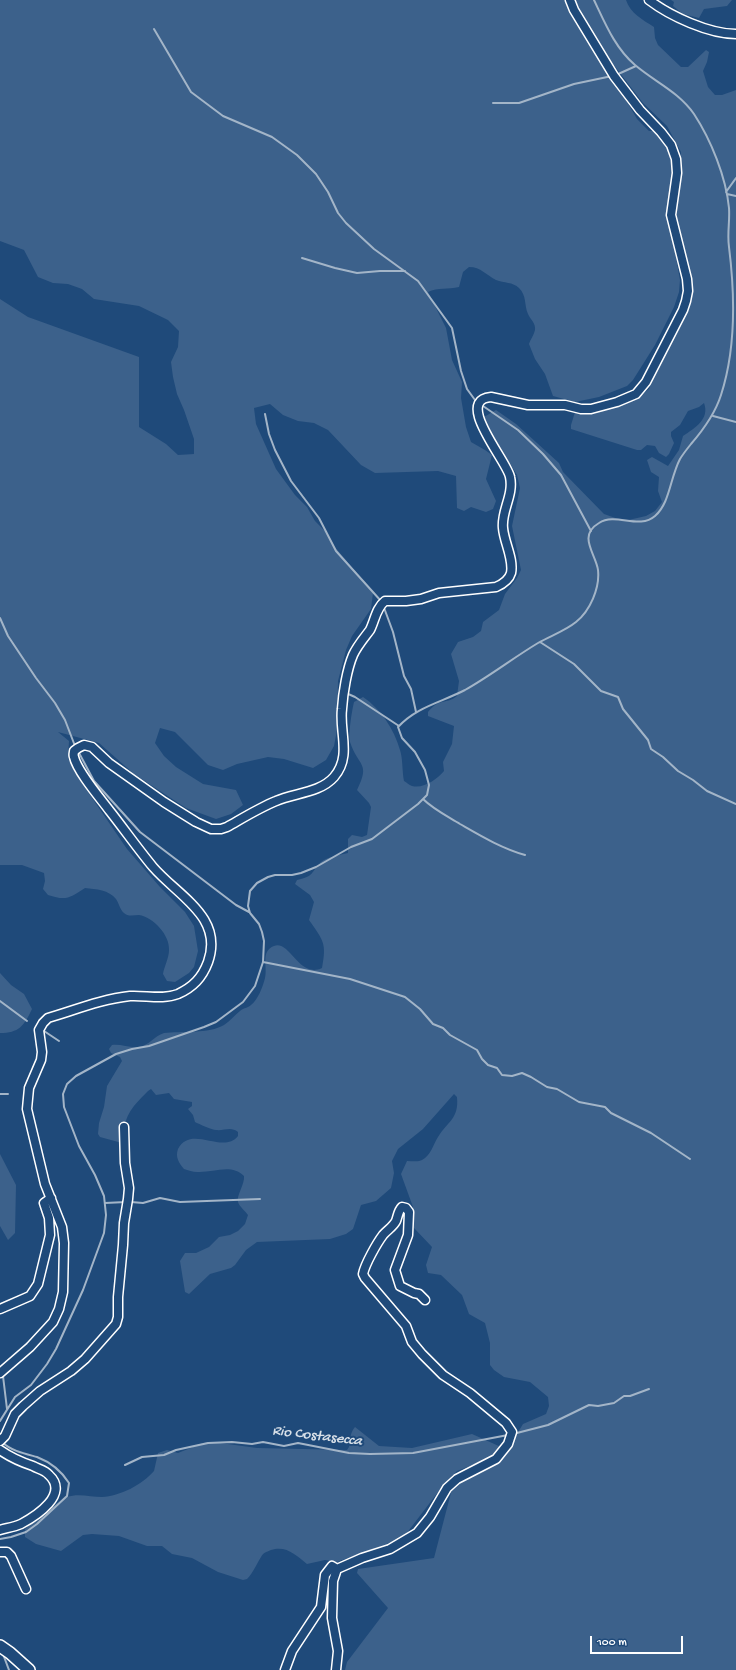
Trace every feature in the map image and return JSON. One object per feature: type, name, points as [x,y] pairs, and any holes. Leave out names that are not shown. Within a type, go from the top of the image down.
[{"type":"highway","points":[[0,1646],[29,1670]]},
{"type":"street","points":[[0,1373],[30,1347],[53,1322],[59,1308],[63,1292],[64,1243],[62,1227],[45,1184],[27,1110],[29,1088],[41,1060],[42,1052],[39,1030],[48,1018],[112,999],[131,996],[156,997],[176,994],[193,986],[201,977],[210,958],[212,943],[209,928],[200,912],[154,868],[86,779],[74,757],[74,751],[84,745],[92,747],[109,763],[164,802],[210,829],[221,829],[227,827],[276,801],[321,787],[329,782],[335,776],[341,765],[344,754],[344,734],[341,719],[350,662],[353,654],[370,628],[380,605],[385,601],[406,601],[421,599],[438,593],[496,587],[508,579],[512,566],[502,527],[511,494],[510,475],[482,427],[477,410],[478,405],[486,397],[491,397],[528,406],[565,405],[581,409],[591,409],[617,402],[636,394],[646,382],[683,310],[688,291],[687,279],[671,215],[677,173],[676,159],[671,145],[640,110],[614,76],[574,10],[570,0]]},
{"type":"street","points":[[649,0],[662,10],[676,17],[725,34],[736,34]]},
{"type":"street","points":[[2,1439],[15,1414],[22,1406],[40,1391],[71,1371],[85,1359],[116,1324],[118,1317],[118,1297],[124,1223],[129,1188],[125,1163],[124,1127]]},
{"type":"street","points":[[0,1309],[30,1296],[38,1284],[50,1235],[49,1218],[44,1202],[51,1198]]},
{"type":"street","points":[[285,1670],[292,1651],[321,1607],[325,1575],[330,1567],[337,1569],[362,1558],[390,1549],[417,1533],[430,1517],[447,1488],[456,1479],[496,1459],[511,1438],[512,1432],[506,1423],[470,1393],[443,1375],[422,1354],[412,1342],[406,1326],[363,1274],[376,1246],[383,1235],[390,1230],[402,1207],[406,1208],[409,1212],[408,1235],[395,1270],[400,1286],[419,1294],[425,1300]]},
{"type":"street","points":[[0,1450],[9,1456],[48,1473],[55,1483],[56,1490],[51,1501],[31,1518],[16,1526],[0,1530]]},
{"type":"street","points":[[0,1552],[7,1552],[11,1556],[26,1589]]},
{"type":"street","points":[[336,1670],[338,1651],[332,1618],[333,1581],[337,1569]]},
{"type":"shaded area","points":[[0,0],[568,0],[637,119],[649,131],[657,131],[667,144],[673,170],[669,219],[680,280],[679,292],[674,307],[655,345],[633,380],[627,386],[599,397],[575,402],[553,396],[545,374],[535,359],[529,344],[535,325],[528,314],[522,291],[514,285],[496,280],[480,270],[469,267],[463,272],[459,287],[428,292],[446,328],[452,360],[462,382],[461,398],[466,427],[471,442],[492,455],[486,479],[496,501],[493,509],[486,512],[471,507],[464,511],[457,508],[456,476],[438,471],[375,473],[361,465],[328,430],[314,423],[298,421],[283,415],[270,404],[254,408],[256,424],[276,469],[295,495],[307,507],[315,521],[327,533],[335,547],[373,593],[371,609],[352,636],[346,650],[338,681],[337,730],[334,746],[326,760],[313,768],[284,759],[268,757],[237,764],[223,770],[208,765],[175,732],[160,728],[155,743],[164,756],[176,767],[203,784],[236,790],[243,805],[231,814],[216,819],[186,808],[134,774],[99,743],[58,732],[69,741],[68,758],[75,773],[127,849],[160,887],[185,912],[194,926],[198,951],[194,967],[189,973],[175,982],[167,981],[163,974],[169,953],[167,938],[160,928],[150,919],[144,916],[126,914],[121,910],[113,896],[102,890],[85,888],[68,898],[59,898],[48,895],[43,889],[45,881],[44,873],[22,865],[0,865],[0,299],[28,317],[139,357],[139,427],[166,444],[178,455],[194,454],[194,439],[177,394],[173,377],[171,362],[178,347],[179,331],[168,320],[139,306],[94,299],[82,289],[68,284],[53,283],[38,277],[24,250],[0,241]]},
{"type":"shaded area","points":[[575,0],[626,0],[631,9],[641,19],[654,27],[655,38],[658,45],[681,67],[688,67],[706,50],[709,52],[703,71],[708,87],[715,95],[722,95],[736,90],[736,1670],[345,1670],[347,1662],[388,1608],[357,1573],[358,1569],[434,1558],[453,1485],[509,1447],[523,1424],[546,1414],[549,1406],[548,1397],[530,1382],[504,1377],[490,1365],[490,1343],[485,1323],[469,1314],[462,1295],[441,1275],[428,1273],[426,1265],[432,1247],[414,1228],[413,1207],[401,1174],[407,1161],[421,1161],[430,1153],[438,1137],[455,1115],[457,1097],[454,1094],[423,1129],[398,1149],[392,1161],[394,1173],[391,1188],[376,1201],[361,1205],[353,1229],[346,1234],[330,1239],[257,1242],[246,1250],[235,1265],[231,1268],[210,1274],[189,1294],[185,1292],[180,1261],[185,1253],[196,1253],[209,1247],[219,1237],[230,1235],[238,1231],[245,1224],[248,1215],[238,1202],[244,1176],[239,1172],[228,1169],[197,1172],[184,1169],[178,1160],[178,1149],[184,1142],[191,1139],[224,1143],[232,1141],[238,1136],[238,1132],[233,1129],[214,1130],[195,1122],[193,1115],[188,1109],[192,1106],[192,1102],[174,1099],[169,1093],[156,1095],[151,1089],[132,1108],[125,1126],[122,1143],[100,1137],[98,1134],[99,1123],[104,1107],[107,1086],[122,1061],[120,1057],[111,1053],[109,1049],[112,1045],[135,1047],[142,1046],[164,1033],[211,1030],[224,1025],[241,1010],[250,1006],[256,1000],[262,989],[266,974],[265,960],[267,952],[274,946],[285,948],[307,968],[314,970],[322,968],[324,953],[323,942],[309,920],[314,902],[310,895],[295,884],[297,880],[303,879],[312,874],[324,860],[348,853],[348,839],[352,835],[362,837],[367,835],[371,807],[357,790],[363,774],[363,769],[350,742],[350,722],[354,702],[363,697],[376,707],[386,720],[400,750],[404,781],[417,787],[426,785],[444,771],[443,762],[452,744],[454,726],[428,716],[428,712],[436,704],[453,699],[457,696],[459,681],[451,654],[458,642],[473,637],[481,631],[483,622],[499,610],[505,594],[521,570],[512,526],[520,488],[517,475],[485,424],[484,417],[496,410],[516,424],[559,463],[563,472],[604,514],[624,521],[646,516],[655,511],[662,502],[658,491],[659,477],[651,472],[647,460],[652,457],[668,466],[679,450],[683,436],[700,422],[705,414],[704,403],[699,407],[688,411],[680,425],[671,432],[674,443],[666,457],[659,453],[655,446],[647,445],[641,450],[637,450],[571,429],[575,412],[594,414],[638,398],[649,389],[666,348],[688,303],[676,218],[681,152],[667,126],[643,103],[596,42]]},
{"type":"shaded area","points":[[671,0],[732,0],[727,6],[704,9],[699,18],[683,14],[673,6],[674,2]]},
{"type":"shaded area","points":[[0,973],[11,985],[24,994],[32,1009],[20,1027],[7,1033],[0,1033]]},
{"type":"shaded area","points":[[0,1154],[16,1185],[15,1233],[8,1240],[0,1226]]},
{"type":"shaded area","points":[[355,1427],[379,1446],[412,1448],[472,1434],[501,1447],[493,1457],[457,1471],[445,1483],[403,1538],[337,1562],[325,1560],[307,1564],[295,1554],[286,1550],[271,1550],[263,1554],[253,1572],[247,1579],[243,1580],[218,1572],[192,1558],[172,1554],[162,1546],[147,1546],[119,1536],[92,1534],[83,1535],[61,1551],[36,1544],[25,1537],[25,1529],[67,1497],[76,1495],[102,1497],[109,1496],[123,1492],[137,1485],[154,1471],[158,1453],[167,1450],[178,1453],[203,1443],[213,1442],[257,1448],[347,1450],[350,1445],[351,1434]]},
{"type":"waterway","points":[[0,1421],[15,1397],[31,1385],[56,1349],[83,1290],[104,1233],[106,1215],[104,1196],[95,1175],[79,1146],[64,1107],[63,1094],[67,1084],[76,1076],[116,1054],[149,1046],[216,1022],[243,1002],[255,986],[263,962],[264,941],[259,924],[250,913],[248,906],[250,891],[257,883],[268,877],[301,873],[316,867],[351,847],[372,839],[418,804],[427,795],[429,785],[425,770],[415,752],[402,738],[398,727],[413,714],[465,690],[538,643],[567,628],[576,622],[586,612],[596,591],[598,577],[597,564],[588,539],[589,534],[599,523],[606,520],[649,520],[660,511],[667,497],[680,459],[709,421],[719,402],[726,377],[732,341],[733,322],[732,284],[728,237],[729,208],[721,171],[712,147],[694,114],[674,93],[635,65],[628,58],[611,35],[594,0]]},
{"type":"waterway","points":[[154,29],[191,92],[223,116],[272,137],[297,155],[316,174],[328,192],[338,213],[346,223],[374,249],[418,281],[452,328],[461,371],[467,389],[475,400]]},
{"type":"waterway","points":[[616,75],[636,66]]},
{"type":"waterway","points":[[493,103],[519,103],[574,84],[612,76]]},
{"type":"waterway","points":[[726,192],[736,178]]},
{"type":"waterway","points":[[727,194],[736,196]]},
{"type":"waterway","points":[[302,258],[357,273],[405,271]]},
{"type":"waterway","points":[[483,406],[518,430],[543,454],[561,475],[591,531]]},
{"type":"waterway","points":[[265,414],[269,434],[275,450],[291,481],[319,518],[336,551],[381,601]]},
{"type":"waterway","points":[[713,416],[736,422]]},
{"type":"waterway","points":[[383,605],[393,632],[404,676],[411,689],[416,712]]},
{"type":"waterway","points":[[0,618],[8,636],[55,703],[65,720],[75,746]]},
{"type":"waterway","points":[[540,642],[574,664],[601,691],[618,697],[623,709],[648,740],[651,749],[663,757],[678,771],[707,791],[736,804]]},
{"type":"waterway","points":[[346,693],[355,697],[399,726]]},
{"type":"waterway","points":[[78,751],[94,781],[140,832],[236,905],[249,912]]},
{"type":"waterway","points":[[423,799],[440,812],[483,837],[525,855]]},
{"type":"waterway","points":[[263,962],[350,979],[405,997],[420,1009],[433,1024],[443,1028],[450,1035],[477,1050],[482,1059],[488,1065],[497,1068],[502,1075],[512,1076],[522,1073],[547,1087],[557,1089],[579,1102],[605,1107],[611,1113],[651,1133],[690,1159]]},
{"type":"waterway","points":[[0,1001],[27,1021]]},
{"type":"waterway","points":[[44,1031],[59,1041]]},
{"type":"waterway","points":[[0,1094],[8,1094]]},
{"type":"waterway","points":[[131,1202],[143,1203],[160,1198],[180,1202],[260,1199]]},
{"type":"waterway","points":[[105,1203],[126,1202]]},
{"type":"waterway","points":[[3,1376],[7,1409]]},
{"type":"waterway","name":"Rio Costasecca","points":[[513,1434],[548,1425],[589,1405],[598,1406],[614,1403],[624,1396],[630,1396],[649,1389]]},
{"type":"waterway","name":"Rio Costasecca","points":[[125,1465],[142,1457],[164,1455],[176,1450],[208,1443],[232,1442],[252,1444],[263,1442],[284,1446],[298,1443],[349,1453],[413,1453],[508,1435]]},
{"type":"waterway","points":[[0,1539],[26,1532],[37,1524],[67,1496],[69,1483],[59,1471],[51,1465],[37,1457],[14,1450],[2,1442]]},
{"type":"waterway","points":[[3,1654],[9,1670]]}]
